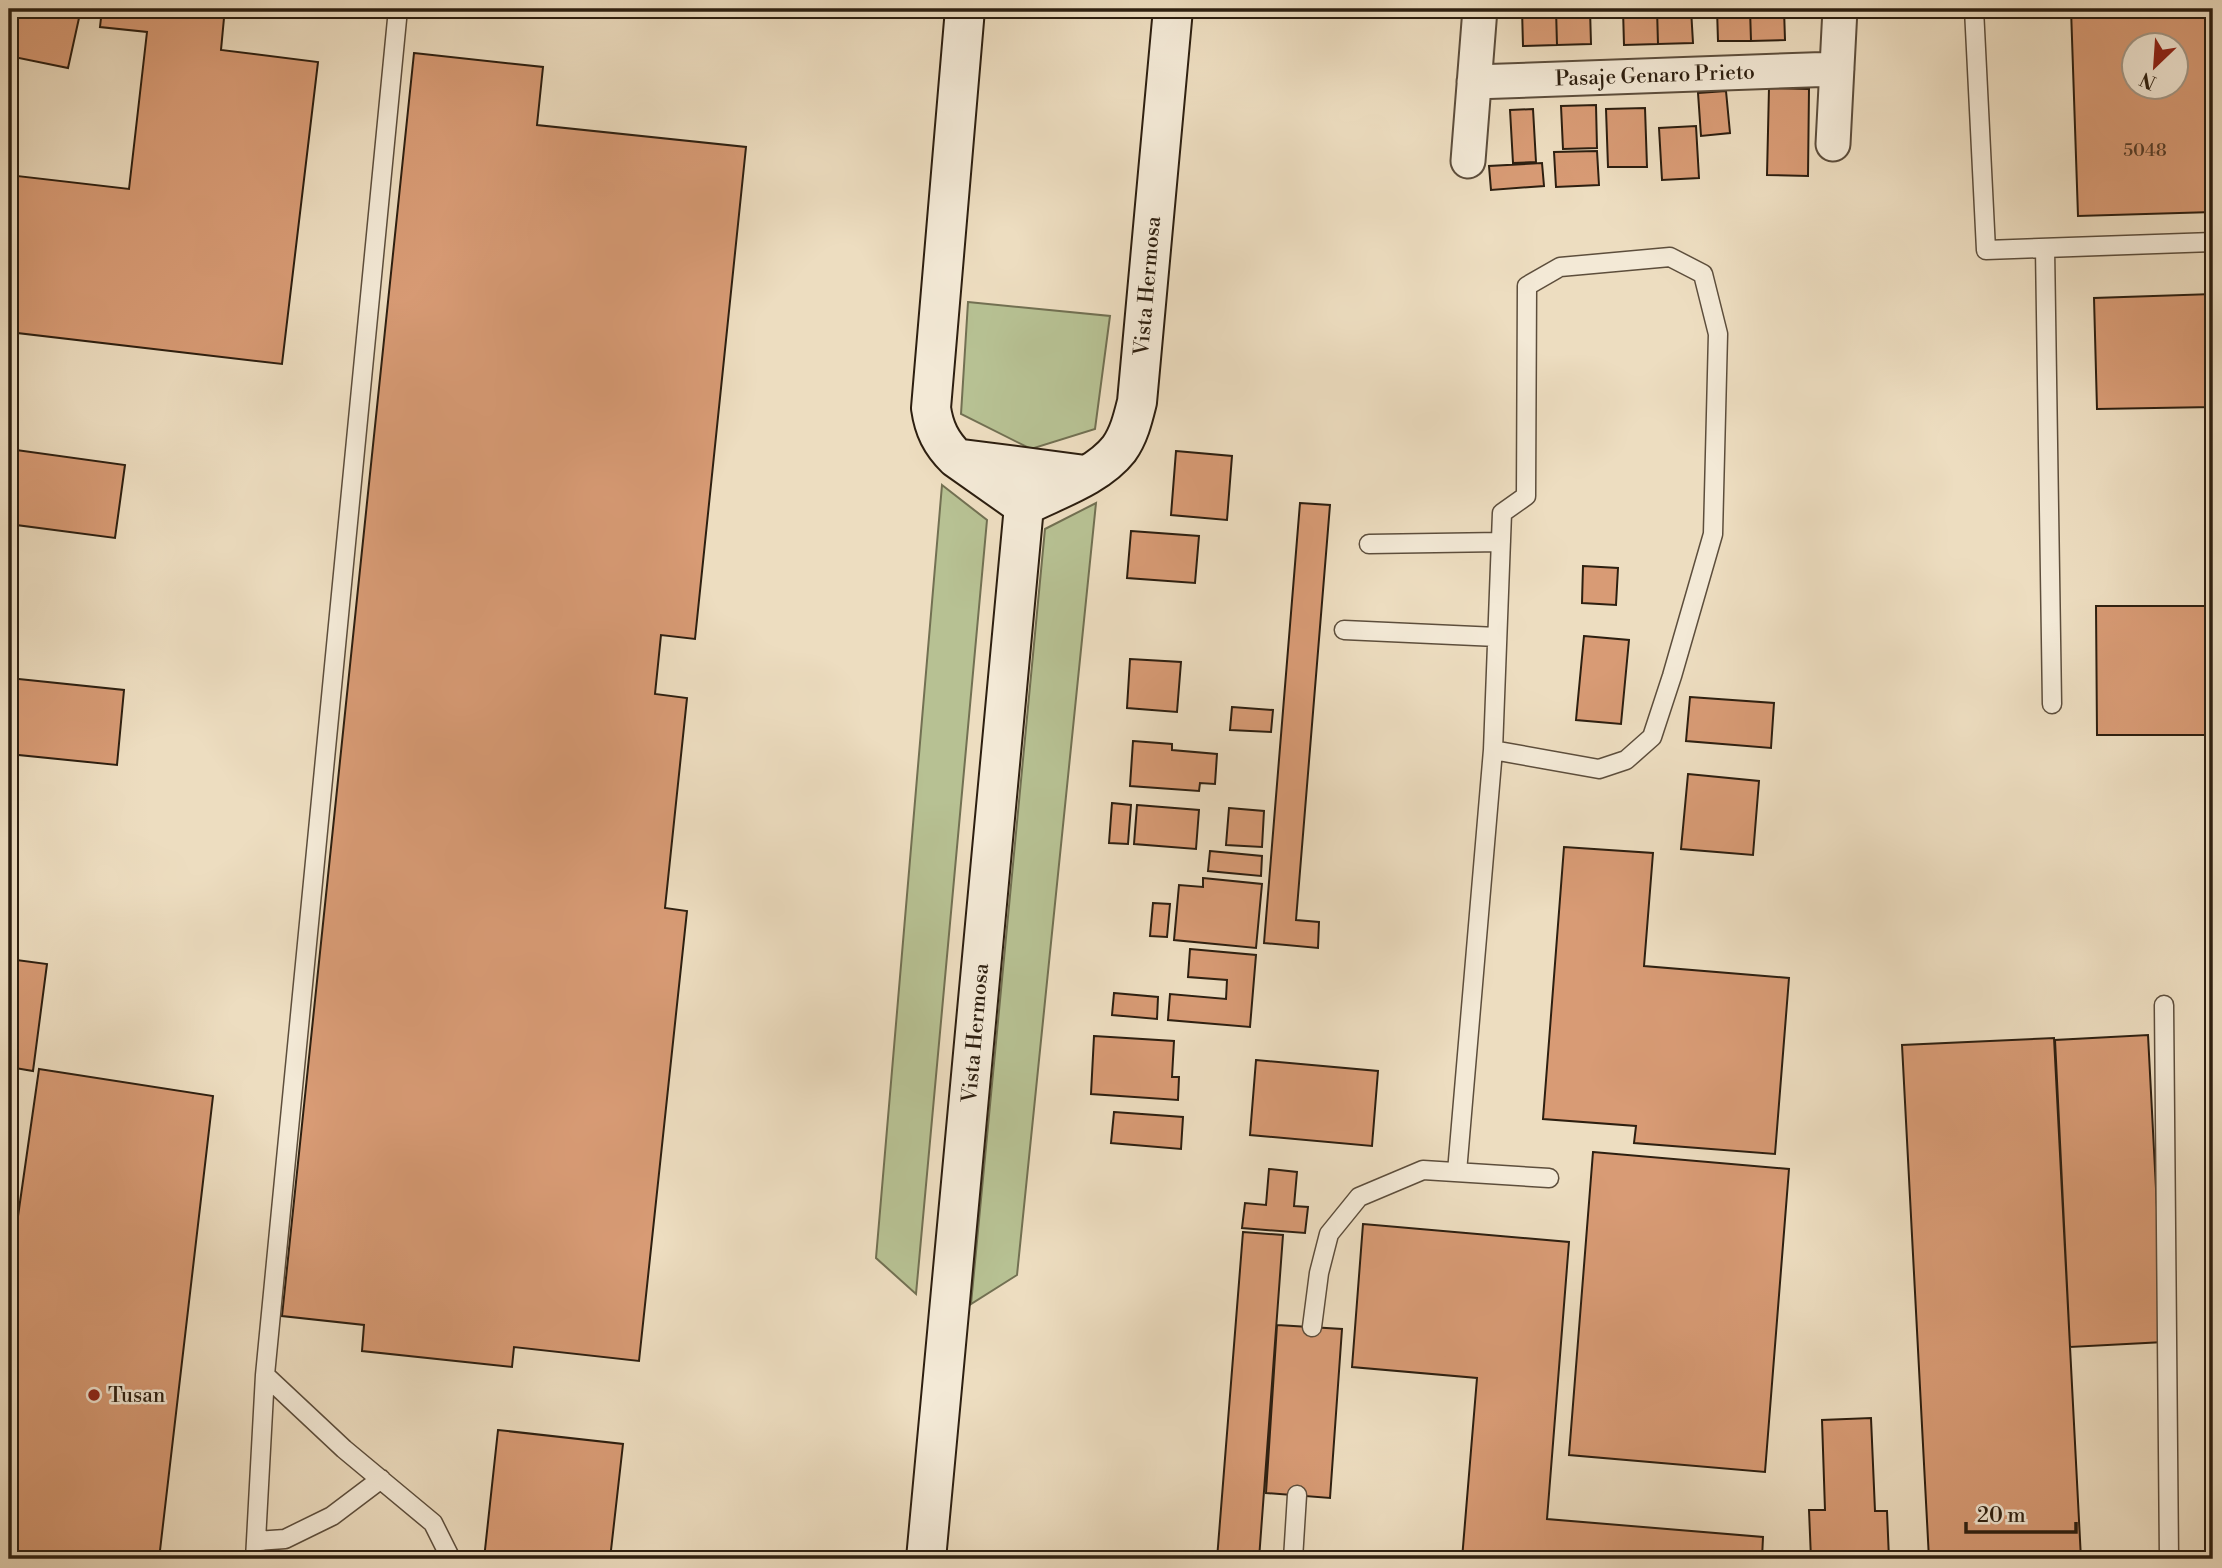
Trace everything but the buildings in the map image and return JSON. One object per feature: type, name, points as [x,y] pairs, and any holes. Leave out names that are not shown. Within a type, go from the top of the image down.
[{"type":"street","points":[[965,9],[931,408],[939,438],[956,458],[1024,506]]},
{"type":"street","name":"Vista Hermosa","points":[[926,1559],[1024,506],[1105,463],[1120,448],[1130,429],[1137,402],[1173,9]]},
{"type":"street","points":[[1468,162],[1480,9]]},
{"type":"street","points":[[1833,144],[1840,9]]},
{"type":"street","name":"Pasaje Genaro Prieto","points":[[1474,82],[1837,69]]},
{"type":"street","points":[[956,458],[1085,475]]},
{"type":"lane","points":[[381,1479],[332,1517],[255,1550],[265,1375],[398,9]]},
{"type":"lane","points":[[1974,9],[1986,250],[2213,242]]},
{"type":"lane","points":[[2045,248],[2052,704]]},
{"type":"lane","points":[[1457,1172],[1493,750],[1502,513],[1526,496],[1527,286],[1560,267],[1670,257],[1703,274],[1718,334],[1713,534],[1652,737],[1626,760],[1599,769],[1493,750]]},
{"type":"lane","points":[[1369,544],[1501,542]]},
{"type":"lane","points":[[1344,630],[1497,637]]},
{"type":"lane","points":[[2164,1005],[2169,1559]]},
{"type":"lane","points":[[1312,1327],[1319,1273],[1329,1234],[1359,1197],[1423,1170],[1549,1178]]},
{"type":"lane","points":[[265,1375],[344,1449],[433,1523],[451,1559]]},
{"type":"lane","points":[[1293,1559],[1297,1495]]},
{"type":"green space","points":[[968,302],[1110,316],[1095,429],[1031,449],[961,414]]},
{"type":"green space","points":[[942,485],[987,520],[916,1294],[876,1258]]},
{"type":"green space","points":[[1096,503],[1017,1275],[971,1304],[1045,529]]},
{"type":"place","name":"Tusan","points":[[94,1395]]}]
